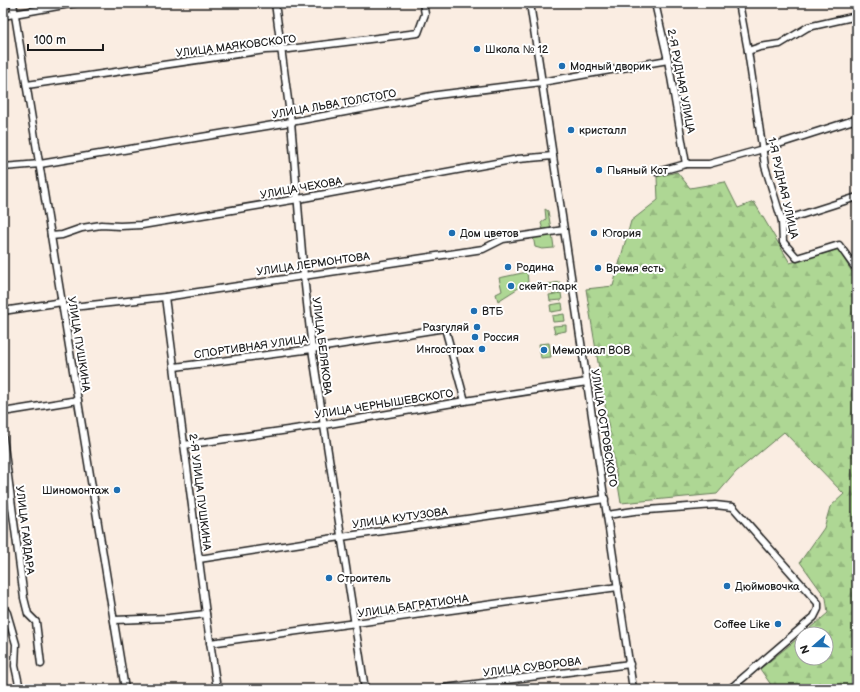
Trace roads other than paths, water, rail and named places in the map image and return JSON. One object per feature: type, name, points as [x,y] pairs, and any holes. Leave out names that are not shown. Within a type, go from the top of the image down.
[{"type":"street","name":"УЛИЦА ПУШКИНА","points":[[13,3],[125,689]]},
{"type":"street","points":[[3,16],[75,3]]},
{"type":"street","name":"УЛИЦА БЕЛЯКОВА","points":[[275,3],[291,122],[304,276],[312,349],[340,537],[365,689]]},
{"type":"street","name":"УЛИЦА МАЯКОВСКОГО","points":[[27,85],[257,51],[418,33],[425,14],[423,3]]},
{"type":"street","name":"УЛИЦА ОСТРОВСКОГО","points":[[530,3],[634,689]]},
{"type":"street","name":"2-Я РУДНАЯ УЛИЦА","points":[[656,3],[668,60],[686,164]]},
{"type":"street","name":"1-Я РУДНАЯ УЛИЦА","points":[[740,3],[766,166],[782,221],[784,242],[796,258],[839,245],[855,265]]},
{"type":"street","points":[[748,51],[760,47],[780,44],[808,27],[857,16]]},
{"type":"street","name":"УЛИЦА ЛЬВА ТОЛСТОГО","points":[[3,168],[40,164],[291,122],[437,95],[542,82],[668,60]]},
{"type":"street","points":[[657,172],[686,164],[709,164],[763,149],[857,119]]},
{"type":"street","name":"УЛИЦА ЧЕХОВА","points":[[52,236],[62,235],[82,228],[102,225],[142,225],[298,199],[518,159],[553,156]]},
{"type":"street","points":[[782,221],[857,197]]},
{"type":"street","name":"УЛИЦА ЛЕРМОНТОВА","points":[[3,311],[165,297],[483,249],[503,239],[564,230]]},
{"type":"street","name":"2-Я УЛИЦА ПУШКИНА","points":[[165,297],[217,689]]},
{"type":"street","name":"СПОРТИВНАЯ УЛИЦА","points":[[175,367],[312,349],[445,328],[465,400]]},
{"type":"street","name":"УЛИЦА ЧЕРНЫШЕВСКОГО","points":[[184,445],[323,425],[465,400],[587,382]]},
{"type":"street","points":[[3,412],[78,400]]},
{"type":"street","name":"УЛИЦА ГАЙДАРА","points":[[3,438],[24,598],[28,614],[36,622],[41,664]]},
{"type":"street","name":"УЛИЦА КУТУЗОВА","points":[[199,559],[605,499]]},
{"type":"street","points":[[607,515],[634,511],[716,505],[733,507],[818,603],[818,609],[814,617],[730,689]]},
{"type":"street","name":"УЛИЦА БАГРАТИОНА","points":[[210,643],[618,587]]},
{"type":"street","points":[[3,607],[7,613],[16,644],[15,666],[20,689]]},
{"type":"street","points":[[114,620],[169,618],[206,614]]},
{"type":"street","name":"УЛИЦА СУВОРОВА","points":[[437,689],[630,664]]},
{"type":"place","name":"Школа № 12","points":[[477,49]]},
{"type":"place","name":"Модный дворик","points":[[562,66]]},
{"type":"place","name":"кристалл","points":[[571,130]]},
{"type":"place","name":"Пьяный Кот","points":[[599,170]]},
{"type":"place","name":"Дом цветов","points":[[452,233]]},
{"type":"place","name":"Югория","points":[[594,233]]},
{"type":"place","name":"Родина","points":[[508,267]]},
{"type":"place","name":"Время есть","points":[[598,268]]},
{"type":"place","name":"скейт-парк","points":[[511,286]]},
{"type":"place","name":"ВТБ","points":[[474,311]]},
{"type":"place","name":"Разгуляй","points":[[477,327]]},
{"type":"place","name":"Россия","points":[[475,337]]},
{"type":"place","name":"Ингосстрах","points":[[482,349]]},
{"type":"place","name":"Мемориал ВОВ","points":[[544,350]]},
{"type":"place","name":"Шиномонтаж","points":[[117,490]]},
{"type":"place","name":"Строитель","points":[[329,578]]},
{"type":"place","name":"Дюймовочка","points":[[727,586]]},
{"type":"place","name":"Coffee Like","points":[[778,624]]}]
